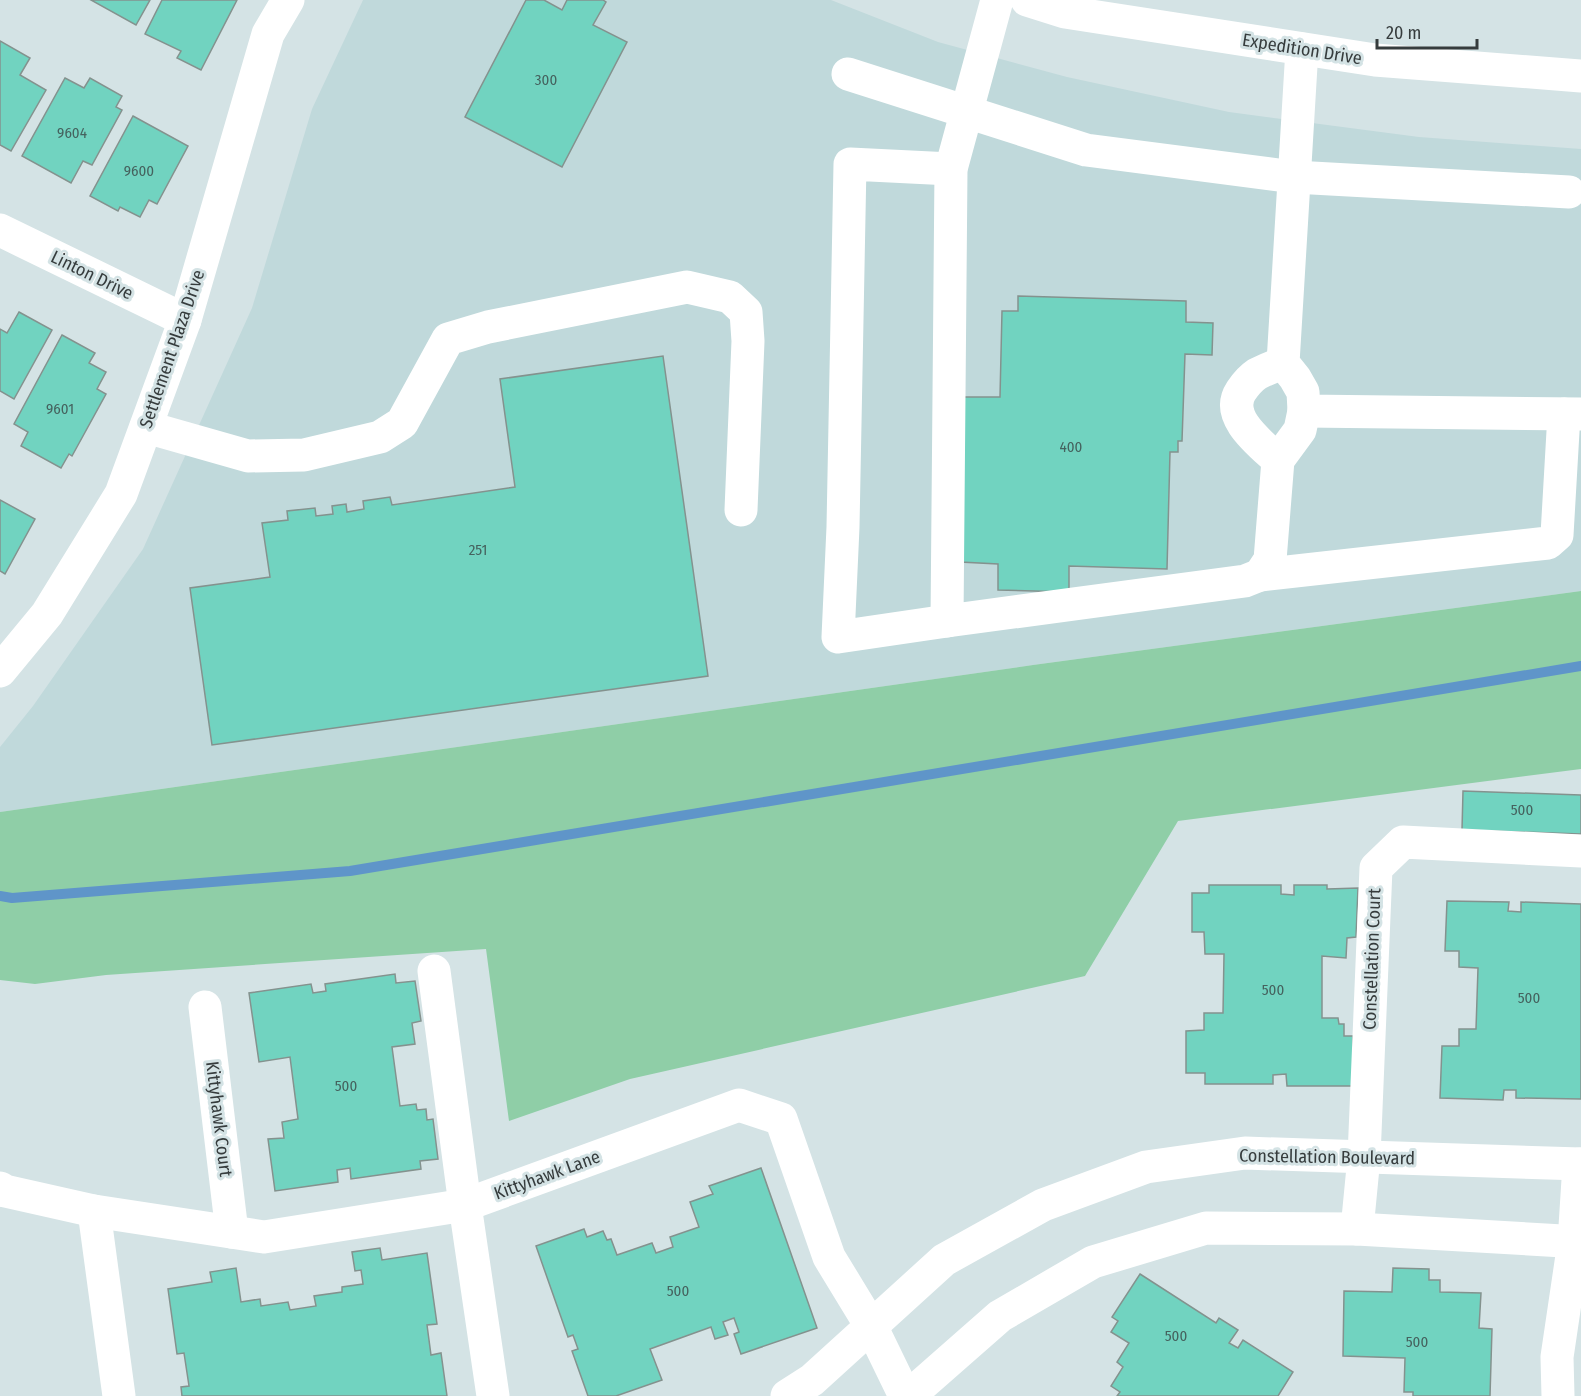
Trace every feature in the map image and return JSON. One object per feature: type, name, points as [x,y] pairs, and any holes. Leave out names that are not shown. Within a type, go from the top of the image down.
[{"type":"street","name":"Settlement Plaza Drive","points":[[0,671],[47,614],[121,494],[185,320],[268,34],[288,0]]},
{"type":"street","points":[[947,621],[951,169],[997,0]]},
{"type":"street","name":"Expedition Drive","points":[[1027,0],[1065,12],[1375,60],[1581,76]]},
{"type":"street","points":[[1260,575],[1270,560],[1278,460],[1300,430],[1304,411],[1303,392],[1283,363],[1302,49]]},
{"type":"street","points":[[848,74],[1086,150],[1294,177],[1569,192]]},
{"type":"street","points":[[951,169],[850,164],[843,527],[837,637],[1245,581],[1260,575],[1548,543],[1557,535],[1573,414],[1304,411]]},
{"type":"street","name":"Linton Drive","points":[[0,230],[185,320]]},
{"type":"street","points":[[146,427],[248,456],[304,454],[380,437],[402,423],[448,339],[488,327],[687,287],[730,297],[746,312],[748,341],[741,510]]},
{"type":"street","points":[[1278,460],[1248,431],[1239,418],[1236,398],[1255,375],[1283,363]]},
{"type":"street","name":"Constellation Court","points":[[1357,1229],[1364,1157],[1376,868],[1403,842],[1581,851]]},
{"type":"street","points":[[434,971],[493,1396]]},
{"type":"street","name":"Kittyhawk Court","points":[[205,1007],[232,1232]]},
{"type":"street","name":"Kittyhawk Lane","points":[[2,1192],[94,1211],[264,1237],[465,1204],[739,1105],[782,1119],[830,1257],[872,1326],[907,1396]]},
{"type":"street","name":"Constellation Boulevard","points":[[787,1396],[812,1380],[945,1260],[1043,1206],[1146,1167],[1245,1154],[1580,1164]]},
{"type":"street","points":[[1558,1396],[1557,1357],[1578,1242],[1580,1164]]},
{"type":"street","points":[[94,1211],[119,1396]]},
{"type":"street","points":[[907,1396],[1000,1316],[1093,1262],[1206,1228],[1357,1229],[1578,1242]]},
{"type":"shaded area","points":[[363,0],[831,0],[938,42],[1067,77],[1229,112],[1419,137],[1581,149],[1581,591],[1033,665],[0,812],[0,747],[33,706],[143,549],[252,308],[312,109]]},
{"type":"green space","points":[[1581,591],[1581,769],[1178,821],[1085,976],[630,1079],[509,1121],[486,949],[106,975],[35,984],[0,980],[0,812],[1033,665]]},
{"type":"building","points":[[91,0],[150,0],[136,25]]},
{"type":"building","points":[[162,0],[237,0],[201,70],[177,58],[181,51],[145,34]]},
{"type":"building","points":[[526,0],[544,0],[562,10],[567,0],[603,0],[606,2],[593,25],[627,42],[562,167],[465,117]]},
{"type":"building","points":[[0,41],[30,58],[20,75],[46,90],[11,151],[0,145]]},
{"type":"building","points":[[65,78],[84,88],[90,78],[122,96],[116,107],[122,110],[92,165],[83,161],[71,183],[22,156]]},
{"type":"building","points":[[133,116],[188,146],[157,204],[149,200],[140,217],[120,207],[118,211],[90,196]]},
{"type":"building","points":[[1018,296],[1186,301],[1186,322],[1213,323],[1212,355],[1185,354],[1182,441],[1178,441],[1178,452],[1170,452],[1167,569],[1069,566],[1069,592],[998,590],[998,564],[960,562],[964,397],[1000,397],[1002,311],[1018,311]]},
{"type":"building","points":[[19,312],[52,330],[14,399],[0,391],[0,329],[7,333]]},
{"type":"building","points":[[62,335],[95,353],[89,363],[106,372],[97,389],[106,394],[72,456],[69,454],[61,468],[21,446],[28,432],[14,424]]},
{"type":"building","points":[[663,356],[708,676],[212,745],[190,588],[270,577],[262,523],[288,520],[287,511],[315,508],[316,516],[333,514],[332,506],[346,504],[347,512],[364,509],[363,501],[390,497],[392,505],[515,487],[500,379]]},
{"type":"building","points":[[0,500],[35,519],[5,574],[0,571]]},
{"type":"building","points":[[1463,791],[1581,795],[1581,834],[1462,830]]},
{"type":"building","points":[[1209,885],[1281,885],[1281,894],[1294,895],[1294,885],[1327,885],[1327,889],[1358,888],[1356,937],[1347,938],[1346,958],[1322,956],[1322,1018],[1338,1018],[1339,1024],[1344,1024],[1344,1036],[1353,1036],[1353,1086],[1287,1086],[1286,1074],[1273,1075],[1273,1084],[1205,1084],[1205,1073],[1186,1073],[1186,1031],[1204,1030],[1204,1013],[1223,1013],[1224,954],[1205,954],[1204,932],[1192,932],[1192,893],[1209,893]]},
{"type":"building","points":[[1447,901],[1509,902],[1508,911],[1521,912],[1521,902],[1581,904],[1581,1099],[1516,1098],[1516,1090],[1504,1090],[1503,1100],[1440,1098],[1442,1046],[1459,1046],[1459,1029],[1476,1029],[1478,968],[1459,967],[1459,951],[1445,951]]},
{"type":"building","points":[[395,974],[396,983],[415,981],[421,1021],[412,1023],[415,1044],[392,1047],[400,1106],[416,1104],[417,1110],[426,1109],[427,1120],[433,1119],[438,1159],[420,1161],[421,1169],[351,1179],[350,1168],[337,1170],[338,1182],[275,1191],[268,1139],[284,1138],[282,1122],[298,1119],[290,1057],[259,1062],[249,993],[311,984],[313,993],[326,991],[325,984]]},
{"type":"building","points":[[761,1168],[817,1328],[741,1354],[734,1334],[739,1332],[734,1318],[723,1322],[728,1335],[715,1339],[711,1327],[650,1349],[662,1380],[616,1396],[588,1396],[572,1351],[578,1349],[573,1335],[568,1337],[536,1246],[584,1229],[587,1237],[603,1231],[607,1240],[611,1239],[617,1255],[652,1243],[656,1253],[673,1247],[670,1237],[699,1227],[690,1202],[713,1194],[709,1186]]},
{"type":"building","points":[[380,1248],[382,1260],[427,1253],[437,1324],[427,1325],[431,1355],[441,1353],[447,1396],[182,1396],[181,1387],[189,1386],[184,1353],[177,1354],[168,1289],[212,1282],[210,1272],[236,1268],[241,1302],[260,1299],[261,1306],[288,1302],[290,1310],[316,1306],[314,1296],[342,1292],[342,1287],[363,1284],[361,1270],[355,1271],[352,1252]]},
{"type":"building","points":[[1393,1268],[1429,1269],[1429,1280],[1440,1280],[1440,1292],[1481,1293],[1479,1328],[1492,1329],[1490,1396],[1413,1396],[1413,1392],[1404,1392],[1405,1358],[1343,1356],[1344,1291],[1392,1292]]},
{"type":"building","points":[[1140,1274],[1216,1323],[1219,1318],[1238,1330],[1229,1343],[1238,1348],[1243,1340],[1293,1372],[1278,1396],[1117,1396],[1120,1392],[1111,1386],[1123,1367],[1117,1362],[1129,1343],[1111,1332],[1118,1321],[1112,1317]]},
{"type":"waterway","points":[[0,896],[12,898],[350,871],[1581,666]]}]
